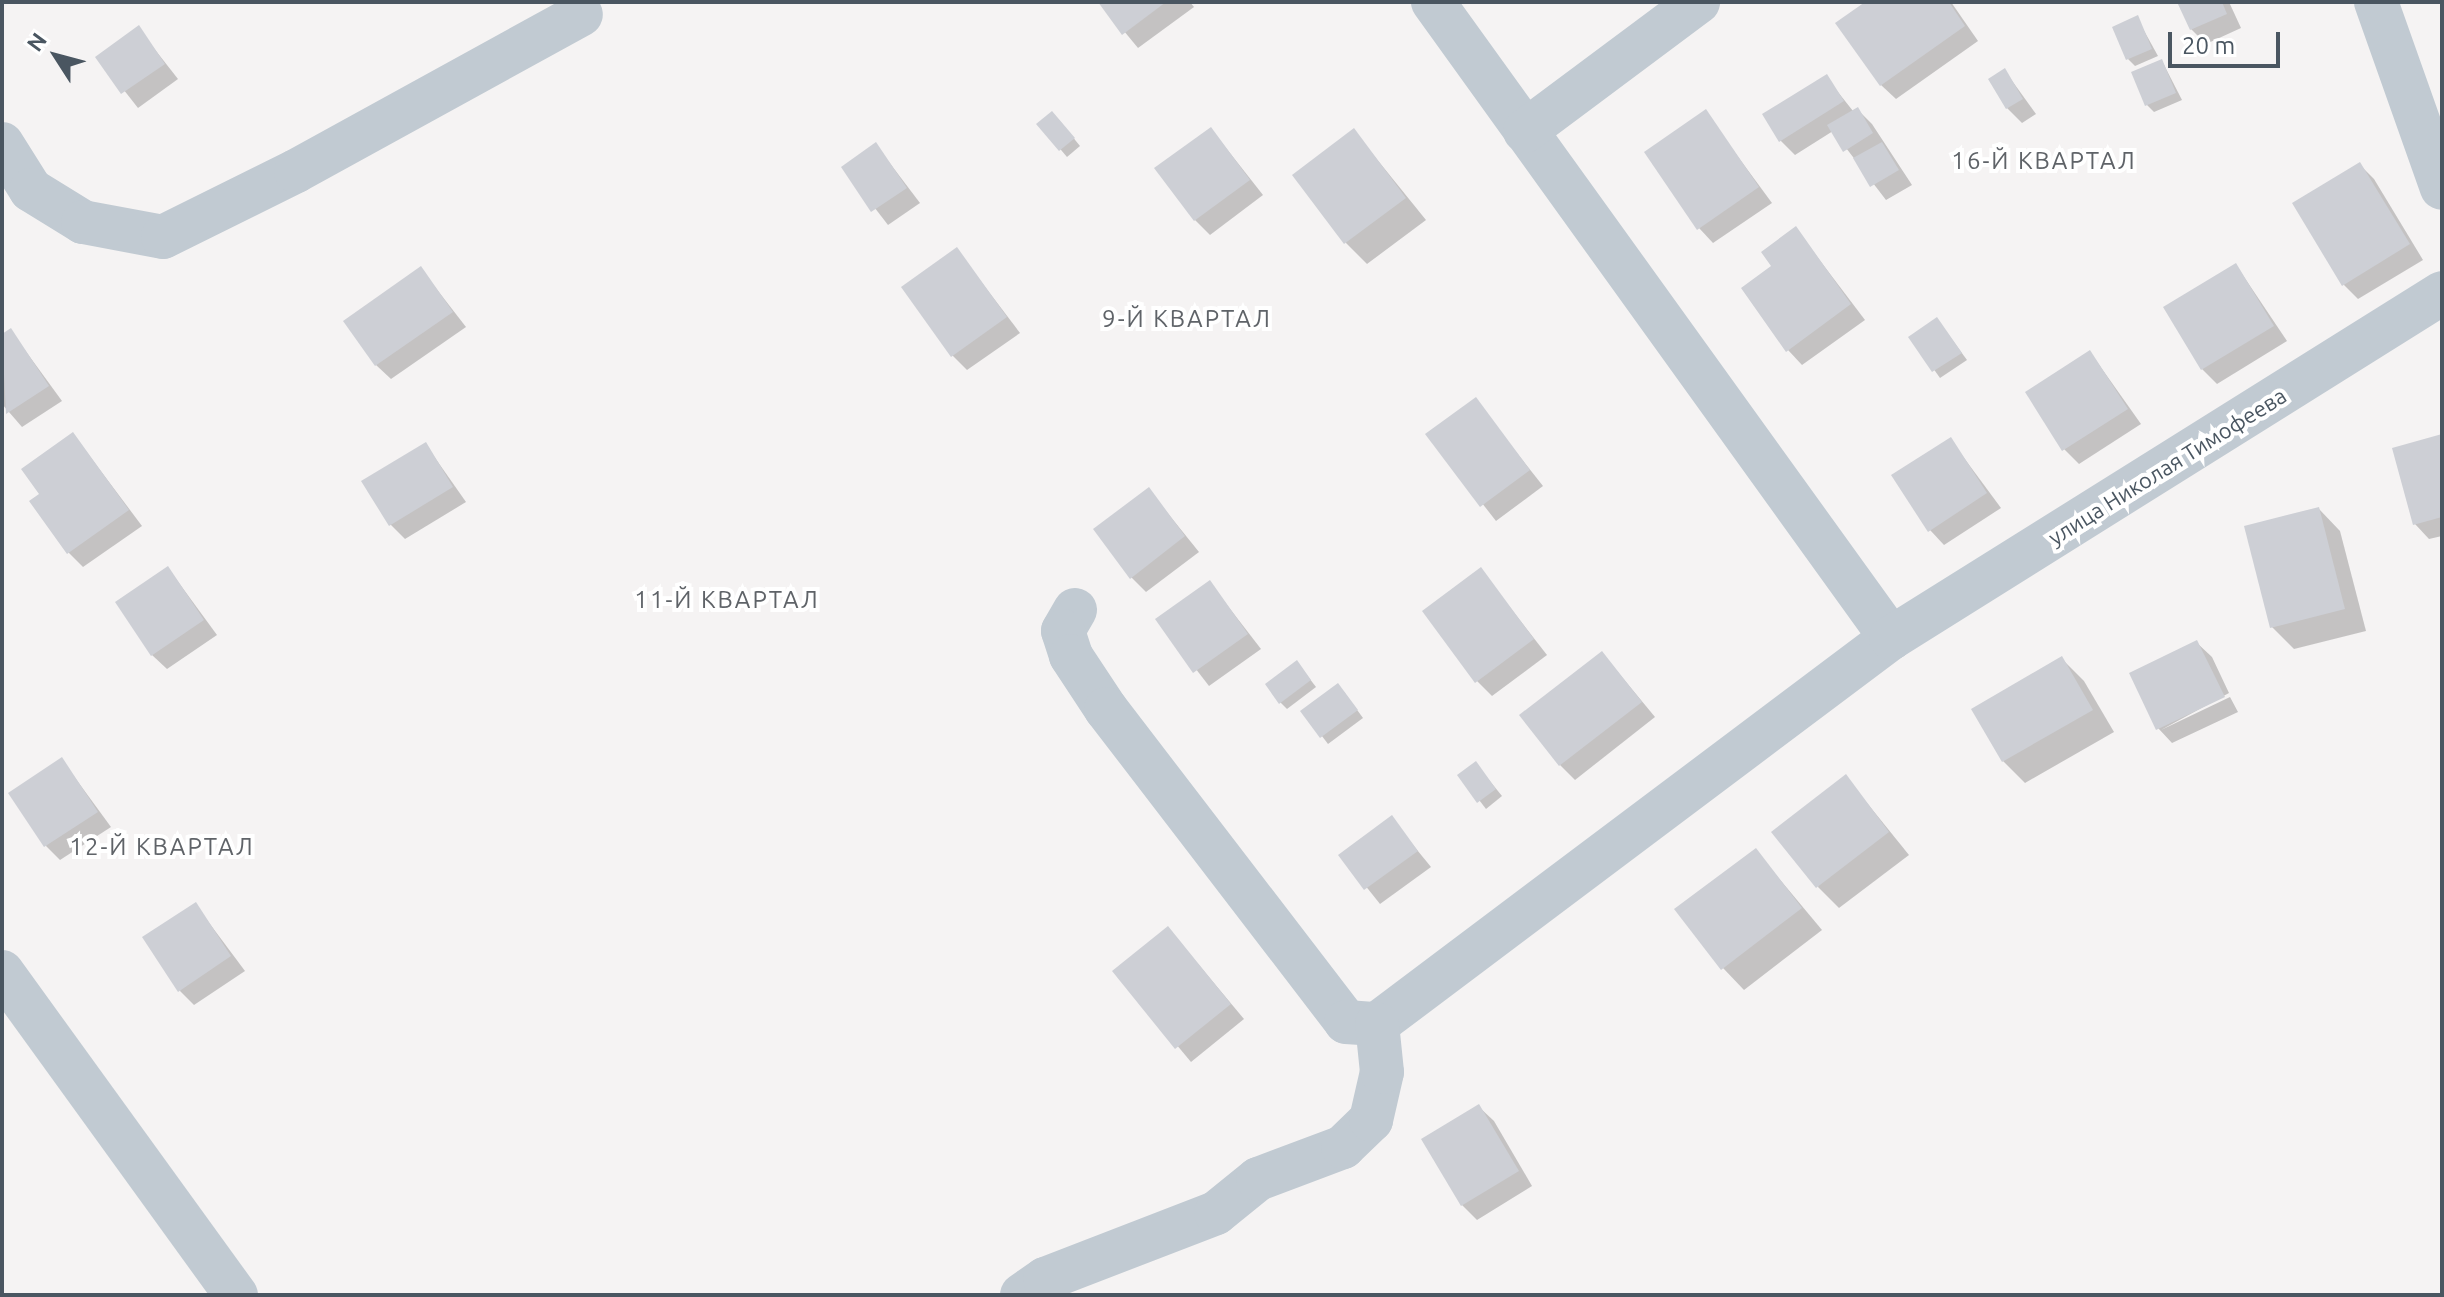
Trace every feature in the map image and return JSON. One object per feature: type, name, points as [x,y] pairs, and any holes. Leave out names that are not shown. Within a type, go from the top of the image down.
[{"type":"street","points":[[1433,2],[1891,638]]},
{"type":"street","points":[[1525,131],[1698,2]]},
{"type":"street","points":[[2376,2],[2442,188]]},
{"type":"street","points":[[2,144],[31,190],[83,222],[163,237],[296,171],[584,6]]},
{"type":"street","name":"улица Николая Тимофеева","points":[[1377,1024],[1891,638],[2442,293]]},
{"type":"street","points":[[1022,1295],[1045,1279],[1216,1213],[1258,1179],[1343,1147],[1371,1120],[1382,1072],[1377,1024],[1346,1022],[1106,709],[1071,656],[1063,631],[1075,610]]},
{"type":"street","points":[[2,972],[236,1295]]},
{"type":"building","points":[[1098,2],[1166,2],[1122,35]]},
{"type":"building","points":[[1865,2],[1949,2],[1965,26],[1880,86],[1835,23]]},
{"type":"building","points":[[2177,2],[2222,2],[2227,14],[2190,30]]},
{"type":"building","points":[[2138,15],[2152,49],[2126,60],[2112,27]]},
{"type":"building","points":[[139,25],[165,64],[121,94],[95,57]]},
{"type":"building","points":[[2162,59],[2176,93],[2145,106],[2131,72]]},
{"type":"building","points":[[2005,68],[2023,99],[2006,109],[1988,79]]},
{"type":"building","points":[[1827,74],[1844,101],[1779,142],[1762,114]]},
{"type":"building","points":[[1858,107],[1873,133],[1843,152],[1827,125]]},
{"type":"building","points":[[1706,109],[1759,187],[1697,230],[1644,152]]},
{"type":"building","points":[[1052,111],[1075,138],[1059,151],[1036,124]]},
{"type":"building","points":[[1211,127],[1250,180],[1194,221],[1154,168]]},
{"type":"building","points":[[1354,128],[1406,198],[1344,244],[1292,175]]},
{"type":"building","points":[[876,142],[907,188],[871,212],[841,167]]},
{"type":"building","points":[[1882,142],[1899,170],[1870,187],[1853,158]]},
{"type":"building","points":[[2360,162],[2410,244],[2342,286],[2292,203]]},
{"type":"building","points":[[1796,226],[1851,304],[1786,352],[1741,288],[1771,266],[1761,252]]},
{"type":"building","points":[[957,247],[1007,317],[951,357],[901,287]]},
{"type":"building","points":[[2236,263],[2274,326],[2201,370],[2163,307]]},
{"type":"building","points":[[421,266],[453,312],[375,366],[343,321]]},
{"type":"building","points":[[1937,317],[1962,353],[1932,372],[1908,337]]},
{"type":"building","points":[[11,328],[49,386],[6,414],[2,334]]},
{"type":"building","points":[[2090,350],[2128,409],[2062,451],[2025,392]]},
{"type":"building","points":[[1476,397],[1530,470],[1480,507],[1425,434]]},
{"type":"building","points":[[73,432],[129,510],[67,554],[29,501],[39,494],[21,469]]},
{"type":"building","points":[[2442,434],[2442,517],[2413,525],[2392,448]]},
{"type":"building","points":[[1951,437],[1987,493],[1928,532],[1891,475]]},
{"type":"building","points":[[426,442],[453,487],[389,526],[361,481]]},
{"type":"building","points":[[1149,487],[1185,536],[1130,579],[1093,529]]},
{"type":"building","points":[[2319,507],[2345,609],[2270,628],[2244,526]]},
{"type":"building","points":[[168,566],[204,620],[151,656],[115,602]]},
{"type":"building","points":[[1481,567],[1534,639],[1475,683],[1422,611]]},
{"type":"building","points":[[1210,580],[1248,634],[1193,673],[1155,619]]},
{"type":"building","points":[[2197,640],[2225,697],[2156,730],[2129,673]]},
{"type":"building","points":[[1602,651],[1642,702],[1559,766],[1519,715]]},
{"type":"building","points":[[2062,656],[2093,710],[2002,762],[1971,709]]},
{"type":"building","points":[[1297,660],[1311,680],[1279,704],[1265,684]]},
{"type":"building","points":[[1338,683],[1358,710],[1320,738],[1300,711]]},
{"type":"building","points":[[62,757],[98,812],[44,847],[8,793]]},
{"type":"building","points":[[1476,761],[1496,789],[1477,803],[1457,775]]},
{"type":"building","points":[[1846,774],[1889,832],[1816,888],[1771,832]]},
{"type":"building","points":[[1392,815],[1418,851],[1364,890],[1338,855]]},
{"type":"building","points":[[1756,848],[1802,908],[1721,970],[1674,909]]},
{"type":"building","points":[[196,902],[231,956],[178,992],[142,937]]},
{"type":"building","points":[[1168,926],[1231,1004],[1175,1049],[1112,971]]},
{"type":"building","points":[[1479,1104],[1519,1171],[1461,1206],[1421,1139]]},
{"type":"district","name":"16-Й КВАРТАЛ","points":[[2044,161]]},
{"type":"district","name":"9-Й КВАРТАЛ","points":[[1187,319]]},
{"type":"district","name":"11-Й КВАРТАЛ","points":[[727,600]]},
{"type":"district","name":"12-Й КВАРТАЛ","points":[[162,847]]}]
